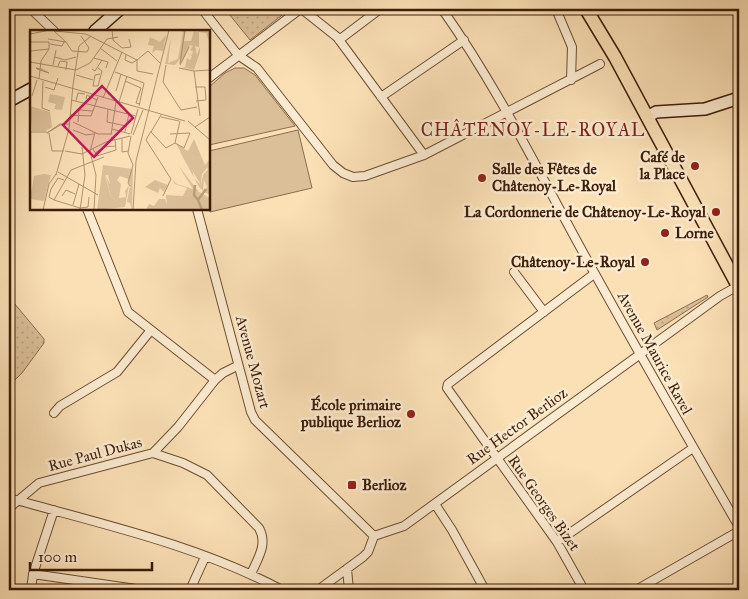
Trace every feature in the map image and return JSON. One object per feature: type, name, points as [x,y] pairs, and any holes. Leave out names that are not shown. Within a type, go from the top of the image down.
[{"type":"main road","points":[[586,9],[616,57],[738,287]]},
{"type":"main road","points":[[594,9],[610,38],[616,57]]},
{"type":"street","points":[[9,16],[13,9]]},
{"type":"street","points":[[31,9],[53,30]]},
{"type":"street","points":[[96,30],[120,9]]},
{"type":"street","points":[[202,9],[238,55],[258,68],[324,154],[343,173],[353,177],[365,176],[424,155],[507,110],[532,103],[600,64]]},
{"type":"street","points":[[339,40],[380,9]]},
{"type":"street","name":"Avenue Maurice Ravel","points":[[442,9],[464,40],[507,110],[594,274],[739,529]]},
{"type":"street","points":[[556,9],[572,47],[571,80]]},
{"type":"street","points":[[210,77],[302,10],[339,40],[424,155]]},
{"type":"street","points":[[381,97],[464,40]]},
{"type":"street","points":[[9,101],[30,90]]},
{"type":"street","points":[[647,116],[656,112],[705,109],[739,100]]},
{"type":"street","points":[[87,210],[124,307],[150,330],[215,380]]},
{"type":"street","name":"Avenue Mozart","points":[[197,210],[232,339],[237,366],[247,402],[255,420],[374,536]]},
{"type":"street","points":[[514,272],[544,312],[594,274]]},
{"type":"street","name":"Rue Hector Berlioz","points":[[374,536],[404,526],[727,291],[738,287]]},
{"type":"street","name":"Rue Georges Bizet","points":[[544,312],[448,384],[447,388],[557,542],[584,590]]},
{"type":"street","points":[[54,413],[60,406],[117,372],[150,330]]},
{"type":"street","name":"Rue Paul Dukas","points":[[9,508],[20,501],[24,494],[39,483],[153,453],[178,428],[215,380],[237,366]]},
{"type":"street","points":[[557,542],[693,448]]},
{"type":"street","points":[[153,453],[183,463],[207,475],[259,528],[263,535],[264,544],[251,574]]},
{"type":"street","points":[[9,498],[205,557],[251,574],[282,590]]},
{"type":"street","points":[[435,504],[452,530],[485,590]]},
{"type":"street","points":[[31,590],[33,574],[54,510]]},
{"type":"street","points":[[636,590],[649,587],[739,529]]},
{"type":"street","points":[[318,590],[368,552],[374,536]]},
{"type":"street","points":[[190,590],[205,557]]},
{"type":"street","points":[[347,569],[350,590]]},
{"type":"street","points":[[33,574],[143,590]]},
{"type":"shaded area","points":[[225,9],[290,9],[250,40]]},
{"type":"shaded area","points":[[235,68],[244,68],[255,75],[295,126],[210,145],[210,86],[225,73]]},
{"type":"shaded area","points":[[298,130],[312,188],[210,212],[210,151]]},
{"type":"shaded area","points":[[707,295],[708,297],[657,330],[654,323]]},
{"type":"shaded area","points":[[9,297],[44,339],[44,343],[22,373],[9,386]]},
{"type":"place","name":"Café de la Place","points":[[695,166]]},
{"type":"place","name":"Salle des Fêtes de Châtenoy-Le-Royal","points":[[482,178]]},
{"type":"place","name":"La Cordonnerie de Châtenoy-Le-Royal","points":[[716,212]]},
{"type":"place","name":"Lorne","points":[[665,233]]},
{"type":"place","name":"Châtenoy-Le-Royal","points":[[645,262]]},
{"type":"place","name":"École primaire publique Berlioz","points":[[411,414]]},
{"type":"place","name":"Berlioz","points":[[352,485]]},
{"type":"district","name":"CHÂTENOY-LE-ROYAL","points":[[533,130]]}]
